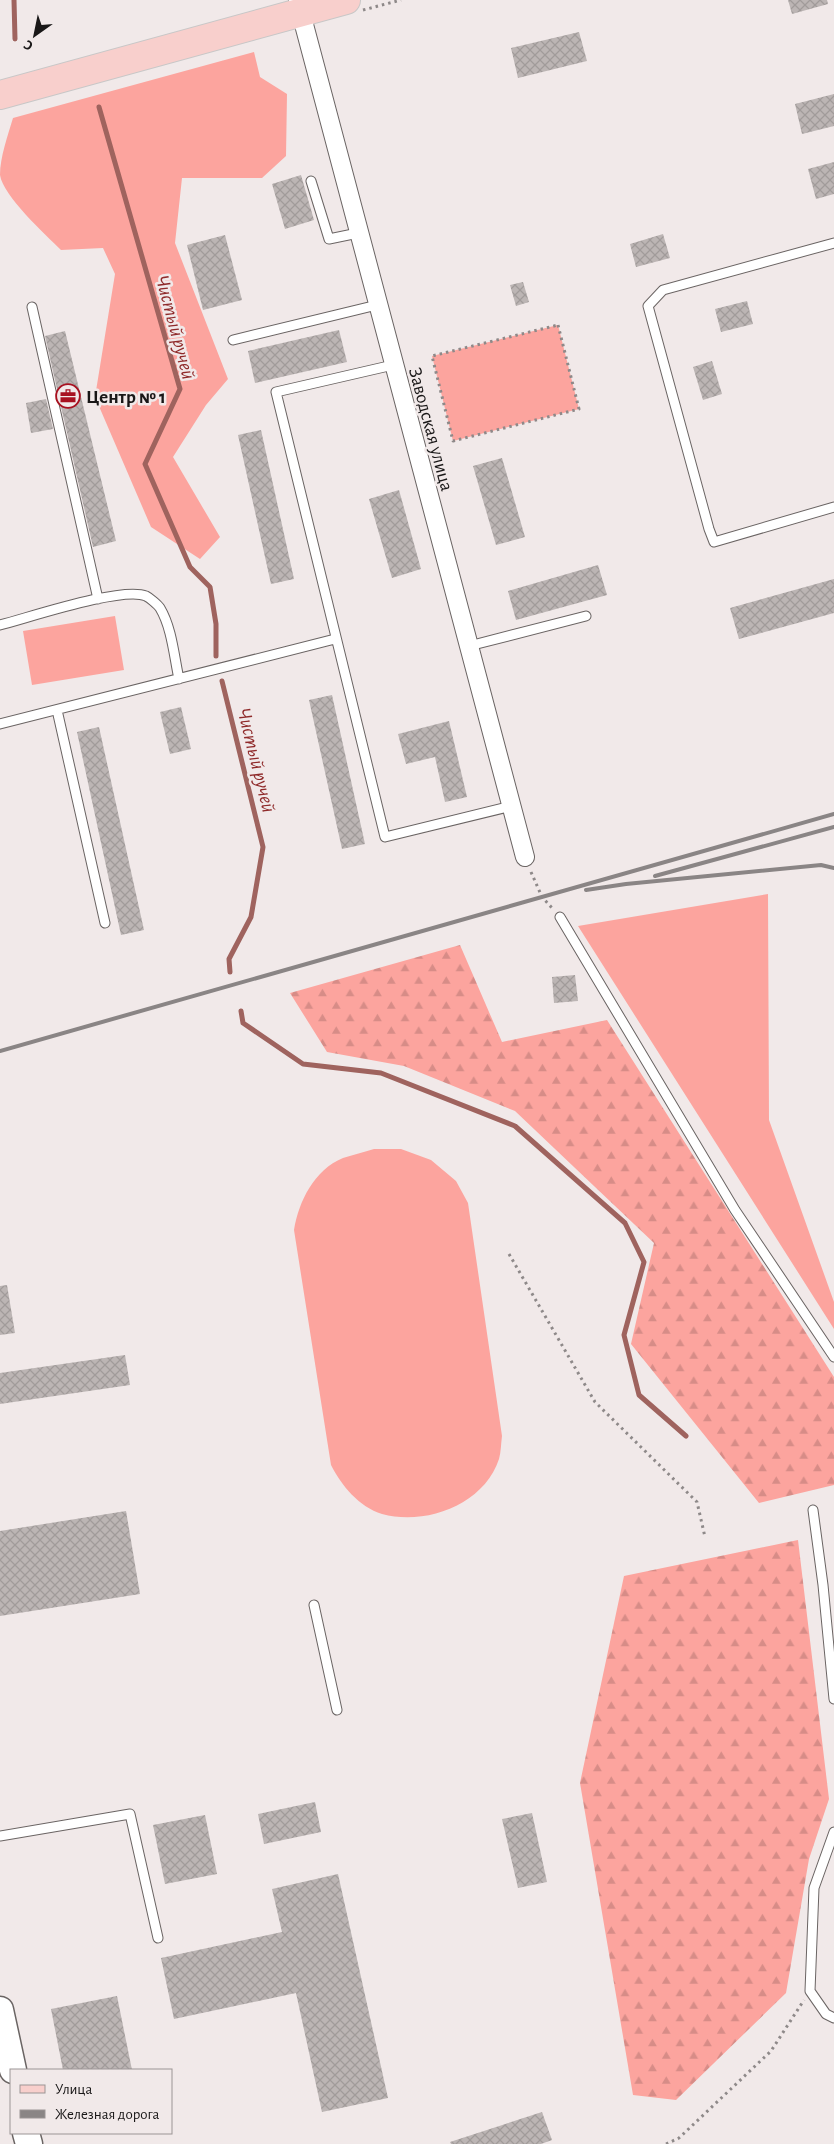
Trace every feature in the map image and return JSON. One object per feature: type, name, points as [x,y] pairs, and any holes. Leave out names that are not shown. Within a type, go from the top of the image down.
[{"type":"main road","points":[[0,75],[274,0]]},
{"type":"main road","points":[[0,95],[299,6],[346,0]]},
{"type":"main road","points":[[0,2010],[13,2069]]},
{"type":"street","name":"Заводская улица","points":[[299,6],[525,857]]},
{"type":"lane","points":[[312,181],[329,239],[358,233]]},
{"type":"lane","points":[[834,243],[663,290],[648,306],[714,542],[834,507]]},
{"type":"lane","points":[[233,340],[377,305]]},
{"type":"lane","points":[[32,307],[98,599]]},
{"type":"lane","points":[[393,365],[276,392],[385,837],[512,806]]},
{"type":"lane","points":[[0,625],[98,599],[127,594],[146,596],[160,607],[168,628],[179,678]]},
{"type":"lane","points":[[468,646],[586,616]]},
{"type":"lane","points":[[0,724],[335,639]]},
{"type":"lane","points":[[57,710],[105,923]]},
{"type":"lane","points":[[560,917],[735,1210],[834,1357]]},
{"type":"lane","points":[[813,1510],[823,1585],[834,1699]]},
{"type":"lane","points":[[314,1605],[337,1710]]},
{"type":"lane","points":[[0,1836],[130,1814],[158,1938]]},
{"type":"lane","points":[[834,1832],[814,1888],[810,1991],[826,2014],[834,2018]]},
{"type":"path","points":[[558,325],[579,409],[453,441],[432,356],[558,325]]},
{"type":"path","points":[[525,857],[542,897],[560,917]]},
{"type":"path","points":[[510,1254],[595,1402],[697,1502],[705,1537]]},
{"type":"path","points":[[666,2144],[679,2138],[771,2051],[810,1991]]},
{"type":"green space","points":[[254,52],[260,77],[287,94],[286,156],[262,178],[182,178],[175,243],[228,379],[206,405],[173,457],[220,537],[200,559],[151,527],[95,397],[115,274],[103,248],[61,250],[16,204],[3,184],[0,168],[13,118]]},
{"type":"green space","points":[[558,325],[579,409],[453,441],[432,356]]},
{"type":"green space","points":[[115,616],[124,670],[32,685],[23,631]]},
{"type":"green space","points":[[768,894],[769,1120],[834,1302],[834,1329],[578,926]]},
{"type":"green space","points":[[460,945],[502,1042],[607,1020],[834,1377],[834,1485],[759,1503],[631,1344],[654,1243],[515,1111],[404,1066],[327,1052],[290,993]]},
{"type":"green space","points":[[374,1149],[401,1149],[431,1160],[456,1181],[468,1203],[502,1436],[499,1459],[491,1475],[480,1489],[467,1500],[451,1508],[434,1514],[416,1517],[399,1517],[374,1511],[358,1501],[345,1487],[331,1465],[294,1230],[304,1198],[316,1178],[333,1163],[343,1158]]},
{"type":"green space","points":[[798,1540],[829,1799],[809,1859],[786,1993],[676,2100],[633,2095],[580,1783],[624,1576]]},
{"type":"building","points":[[788,0],[827,0],[828,4],[792,14]]},
{"type":"building","points":[[579,32],[587,61],[518,78],[511,48]]},
{"type":"building","points":[[834,94],[834,126],[802,134],[795,104]]},
{"type":"building","points":[[834,162],[834,194],[816,199],[808,169]]},
{"type":"building","points":[[301,175],[314,220],[285,229],[272,184]]},
{"type":"building","points":[[663,234],[670,258],[636,267],[630,244]]},
{"type":"building","points":[[225,235],[242,300],[203,310],[187,245]]},
{"type":"building","points":[[523,282],[529,302],[516,306],[510,285]]},
{"type":"building","points":[[747,301],[753,324],[721,332],[715,309]]},
{"type":"building","points":[[339,330],[347,362],[255,383],[248,351]]},
{"type":"building","points":[[65,331],[116,541],[93,547],[45,336]]},
{"type":"building","points":[[712,361],[722,394],[703,400],[693,367]]},
{"type":"building","points":[[46,399],[53,429],[31,433],[26,403]]},
{"type":"building","points":[[261,430],[294,579],[271,584],[238,435]]},
{"type":"building","points":[[502,458],[525,537],[496,545],[473,466]]},
{"type":"building","points":[[399,490],[421,569],[392,578],[369,499]]},
{"type":"building","points":[[598,565],[607,595],[516,620],[508,591]]},
{"type":"building","points":[[834,579],[834,613],[739,639],[730,608]]},
{"type":"building","points":[[332,695],[365,844],[342,849],[309,700]]},
{"type":"building","points":[[181,707],[191,749],[170,754],[160,712]]},
{"type":"building","points":[[449,721],[467,797],[445,802],[435,757],[406,764],[398,734]]},
{"type":"building","points":[[99,727],[144,930],[121,935],[77,732]]},
{"type":"building","points":[[575,975],[578,1001],[554,1003],[552,977]]},
{"type":"building","points":[[7,1285],[15,1333],[0,1335],[0,1286]]},
{"type":"building","points":[[125,1355],[130,1385],[0,1404],[0,1373]]},
{"type":"building","points":[[126,1511],[140,1594],[0,1616],[0,1531]]},
{"type":"building","points":[[315,1802],[321,1832],[264,1844],[258,1814]]},
{"type":"building","points":[[532,1813],[547,1882],[518,1888],[502,1819]]},
{"type":"building","points":[[205,1815],[217,1874],[165,1884],[153,1825]]},
{"type":"building","points":[[338,1874],[388,2098],[322,2112],[296,1993],[174,2019],[161,1958],[282,1932],[272,1889]]},
{"type":"building","points":[[117,1996],[132,2069],[63,2069],[51,2009]]},
{"type":"building","points":[[542,2112],[552,2140],[541,2144],[451,2144],[450,2142]]},
{"type":"waterway","name":"Чистый ручей","points":[[14,0],[15,39]]},
{"type":"waterway","name":"Чистый ручей","points":[[99,107],[180,389],[145,464],[190,567],[210,587],[216,624],[216,656]]},
{"type":"waterway","name":"Чистый ручей","points":[[222,681],[263,847],[251,917],[229,959],[230,972]]},
{"type":"waterway","points":[[241,1011],[243,1023],[303,1064],[381,1073],[515,1126],[625,1223],[644,1262],[624,1335],[639,1395],[686,1436]]},
{"type":"railway","points":[[0,1051],[834,814]]},
{"type":"railway","points":[[655,876],[834,827]]},
{"type":"railway","points":[[586,890],[626,884],[821,865],[834,868]]},
{"type":"place","name":"Центр № 1","points":[[68,396]]}]
